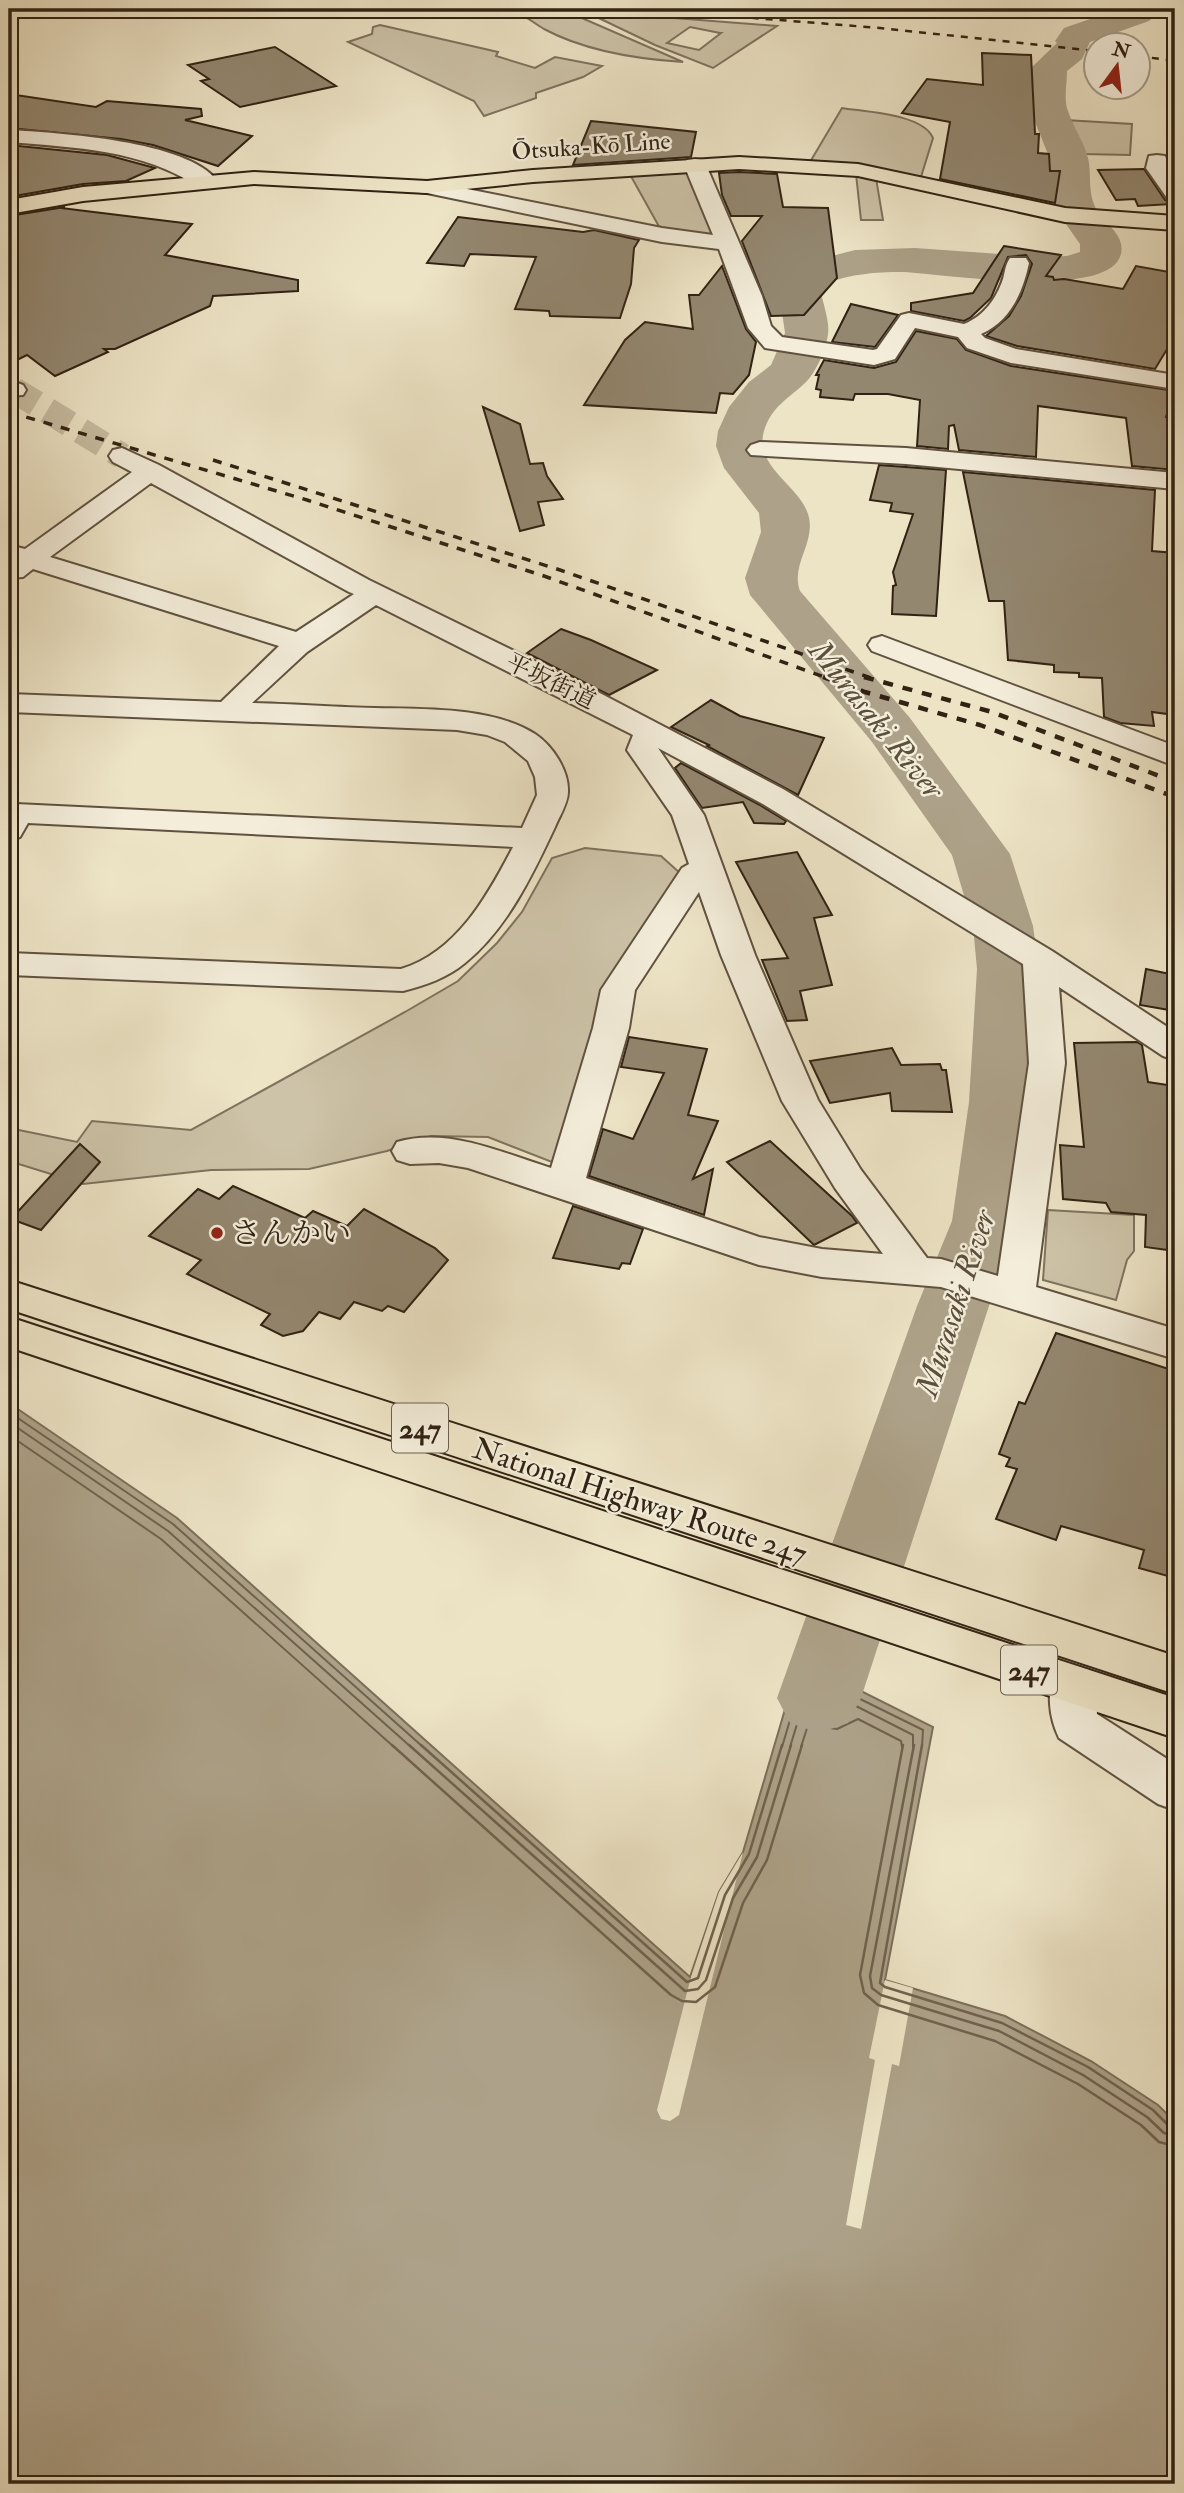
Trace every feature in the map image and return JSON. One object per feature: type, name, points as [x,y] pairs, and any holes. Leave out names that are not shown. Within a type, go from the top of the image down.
[{"type":"main road","name":"Ōtsuka-Kō Line","points":[[9,207],[83,194],[206,182],[279,178],[368,186],[427,187],[533,176],[739,163],[858,170],[1081,216],[1175,223]]},
{"type":"main road","name":"National Highway Route 247","points":[[9,1294],[824,1582]]},
{"type":"main road","name":"National Highway Route 247","points":[[9,1332],[824,1582]]},
{"type":"main road","name":"247","points":[[824,1582],[890,1604],[1175,1675]]},
{"type":"main road","name":"247","points":[[890,1604],[1072,1684],[1175,1718]]},
{"type":"street","points":[[9,136],[85,143],[153,155],[198,175],[206,182]]},
{"type":"street","points":[[1157,161],[1157,168],[1175,193]]},
{"type":"street","points":[[695,165],[750,296],[760,328],[774,343],[874,358],[886,354],[909,320],[966,332],[976,329],[1002,306],[1010,295],[1017,269]]},
{"type":"street","points":[[427,187],[662,235],[729,244]]},
{"type":"street","points":[[966,332],[976,343],[1011,356],[1175,382]]},
{"type":"street","points":[[761,450],[919,457],[1175,481]]},
{"type":"street","name":"平坂街道","points":[[122,456],[375,594],[650,731],[772,796],[1032,955]]},
{"type":"street","points":[[16,562],[150,471]]},
{"type":"street","points":[[16,562],[303,644]]},
{"type":"street","points":[[230,710],[257,678],[353,605],[375,594]]},
{"type":"street","points":[[882,645],[1175,757]]},
{"type":"street","points":[[9,703],[230,710],[445,721],[489,727],[519,738],[544,761],[553,777],[553,795],[534,838],[499,901],[485,921],[443,964],[419,978],[403,980],[9,964]]},
{"type":"street","points":[[650,731],[642,750],[688,815],[738,955],[800,1101],[848,1179],[928,1272]]},
{"type":"street","points":[[9,830],[16,813],[534,838]]},
{"type":"street","points":[[565,1185],[611,1028],[618,990],[694,875],[708,867]]},
{"type":"street","points":[[1001,1291],[1047,1063],[1032,955]]},
{"type":"street","points":[[1032,955],[1175,1048]]},
{"type":"street","points":[[410,1151],[439,1150],[470,1156],[565,1185],[675,1225],[759,1251],[822,1263],[928,1272],[1001,1291],[1175,1344]]},
{"type":"street","points":[[1072,1684],[1074,1724],[1175,1789]]},
{"type":"shaded area","points":[[511,9],[575,15],[683,62],[629,56],[576,43],[544,29]]},
{"type":"shaded area","points":[[584,11],[777,26],[713,68],[655,45]],"holes":[[[690,27],[721,33],[699,50],[667,43]]]},
{"type":"shaded area","points":[[380,25],[498,52],[496,56],[535,68],[555,57],[602,66],[583,77],[536,93],[536,98],[484,116],[474,101],[348,42],[372,34],[373,27]]},
{"type":"shaded area","points":[[842,108],[906,119],[927,130],[933,138],[920,180],[810,162]]},
{"type":"shaded area","points":[[1065,120],[1132,124],[1130,155],[1082,154]]},
{"type":"shaded area","points":[[691,167],[721,239],[661,230],[628,171]]},
{"type":"shaded area","points":[[856,174],[876,178],[883,220],[861,220]]},
{"type":"shaded area","points":[[585,848],[661,856],[681,874],[557,1164],[488,1137],[431,1136],[387,1151],[309,1169],[211,1170],[83,1184],[9,1161],[9,1128],[77,1142],[92,1121],[191,1130],[458,981],[497,943],[522,912],[552,858]]},
{"type":"shaded area","points":[[1048,1210],[1134,1215],[1134,1251],[1127,1260],[1116,1300],[1043,1280]]},
{"type":"water","points":[[9,1403],[177,1518],[690,1977],[719,1892],[743,1852],[791,1689],[835,1703],[851,1686],[933,1727],[885,1980],[1005,2016],[1091,2061],[1158,2105],[1175,2122],[1175,2484],[9,2484]]},
{"type":"pier","points":[[743,1852],[679,2115],[670,2121],[661,2119],[657,2110],[691,1977],[719,1892]]},
{"type":"pier","points":[[885,1980],[913,1988],[899,2066],[892,2064],[861,2229],[846,2225],[875,2060],[869,2058]]},
{"type":"building","points":[[275,47],[336,86],[240,107],[201,81],[209,79],[188,65]]},
{"type":"building","points":[[982,53],[1031,55],[1035,134],[1039,134],[1038,153],[1049,154],[1050,171],[1060,171],[1055,203],[940,179],[950,122],[902,113],[927,79],[983,85]]},
{"type":"building","points":[[9,94],[96,107],[107,101],[201,109],[202,116],[185,120],[252,136],[218,166],[153,145],[121,139],[9,128]]},
{"type":"building","points":[[591,121],[696,132],[691,157],[573,165]]},
{"type":"building","points":[[9,145],[107,155],[155,168],[126,181],[83,184],[9,197]]},
{"type":"building","points":[[1144,169],[1165,200],[1172,204],[1138,206],[1135,199],[1116,200],[1098,170]]},
{"type":"building","points":[[719,173],[777,174],[783,207],[828,208],[837,278],[804,315],[771,316],[742,241],[762,216],[731,216],[722,195]]},
{"type":"building","points":[[65,207],[61,208],[192,224],[165,255],[298,280],[298,291],[213,296],[210,306],[115,349],[104,349],[108,352],[55,376],[27,355],[9,364],[9,216]]},
{"type":"building","points":[[458,217],[583,232],[594,230],[639,240],[634,248],[631,284],[620,318],[550,316],[549,311],[515,309],[536,257],[470,254],[464,266],[427,263]]},
{"type":"building","points":[[1004,246],[1061,255],[1046,276],[1053,277],[1054,280],[1064,279],[1123,289],[1136,266],[1175,273],[1175,336],[1155,369],[1017,346],[986,336],[1009,316],[1021,296],[1032,264],[1026,255],[1008,257],[991,298],[964,321],[911,311],[911,303],[973,293]]},
{"type":"building","points":[[722,266],[746,329],[756,342],[749,375],[733,394],[720,393],[716,413],[584,405],[625,340],[645,322],[693,329],[689,295],[699,295]]},
{"type":"building","points":[[851,304],[898,315],[875,347],[832,342]]},
{"type":"building","points":[[916,331],[957,339],[966,350],[1011,366],[1175,391],[1166,417],[1175,419],[1175,470],[1132,466],[1126,418],[1038,406],[1036,457],[959,450],[954,425],[949,426],[948,449],[917,446],[920,400],[888,394],[855,394],[853,400],[820,397],[821,390],[816,389],[819,375],[816,375],[824,360],[874,368],[896,362]]},
{"type":"building","points":[[483,407],[520,424],[530,464],[543,463],[547,476],[563,499],[538,502],[544,525],[520,531]]},
{"type":"building","points":[[879,465],[946,470],[936,616],[892,614],[893,586],[896,585],[893,572],[913,514],[890,511],[892,503],[870,500]]},
{"type":"building","points":[[963,472],[1155,490],[1152,551],[1175,553],[1175,715],[1152,712],[1154,726],[1120,723],[1104,717],[1102,678],[1079,677],[1079,673],[1054,672],[1054,665],[1008,660],[1004,601],[989,601]]},
{"type":"building","points":[[561,629],[657,670],[609,695],[527,653]]},
{"type":"building","points":[[711,700],[740,716],[824,738],[798,795],[671,727]]},
{"type":"building","points":[[681,763],[786,821],[784,824],[754,823],[743,802],[702,808],[675,768]]},
{"type":"building","points":[[797,852],[832,915],[814,918],[832,985],[800,991],[807,1020],[787,1021],[762,960],[788,958],[736,862]]},
{"type":"building","points":[[1146,969],[1175,975],[1175,1011],[1140,1005]]},
{"type":"building","points":[[629,1037],[707,1049],[688,1115],[718,1121],[693,1179],[713,1169],[704,1215],[589,1176],[603,1129],[633,1139],[664,1073],[621,1067]]},
{"type":"building","points":[[1137,1042],[1142,1045],[1148,1082],[1168,1085],[1168,1089],[1175,1090],[1175,1251],[1145,1247],[1146,1215],[1111,1212],[1106,1203],[1063,1199],[1060,1145],[1084,1147],[1074,1043]]},
{"type":"building","points":[[892,1048],[901,1065],[940,1064],[942,1070],[946,1070],[952,1112],[892,1111],[890,1093],[830,1103],[810,1061]]},
{"type":"building","points":[[770,1141],[857,1223],[814,1245],[727,1162]]},
{"type":"building","points":[[80,1144],[100,1162],[41,1230],[11,1219]]},
{"type":"building","points":[[233,1186],[305,1218],[313,1211],[347,1226],[364,1209],[435,1248],[448,1260],[404,1312],[388,1306],[382,1311],[354,1302],[340,1319],[319,1312],[303,1331],[283,1336],[261,1325],[270,1314],[187,1274],[201,1260],[149,1236],[198,1189],[219,1199]]},
{"type":"building","points":[[573,1206],[643,1229],[630,1264],[622,1263],[619,1269],[553,1258]]},
{"type":"building","points":[[1056,1333],[1175,1371],[1175,1578],[1139,1568],[1144,1550],[1061,1526],[1056,1540],[996,1519],[1017,1469],[1006,1466],[1010,1458],[999,1454],[1019,1402],[1025,1404]]},
{"type":"waterway","name":"Murasaki River","points":[[1073,41],[1076,35],[1145,9]]},
{"type":"waterway","name":"Murasaki River","points":[[819,1698],[953,1306],[987,1221],[1002,1102],[1008,969],[1003,926],[981,854],[891,730],[776,595],[770,578],[786,532],[783,512],[748,468],[739,446],[741,431],[752,407],[765,392],[791,372],[807,333],[800,292],[812,274],[840,265],[885,260],[1044,270],[1086,265],[1100,258],[1101,243],[1076,210],[1068,176],[1069,159],[1048,107],[1049,68],[1069,51]]},
{"type":"tunnel","points":[[14,390],[122,456]]},
{"type":"railway","points":[[640,9],[880,28],[1082,50]]},
{"type":"railway","points":[[1152,58],[1175,61]]},
{"type":"railway","points":[[9,412],[307,500],[544,576],[827,678]]},
{"type":"railway","points":[[213,460],[560,570],[871,678]]},
{"type":"railway","points":[[823,677],[980,725],[1175,797]]},
{"type":"railway","points":[[864,677],[992,712],[1175,782]]},
{"type":"place","name":"さんかい","points":[[217,1233]]}]
